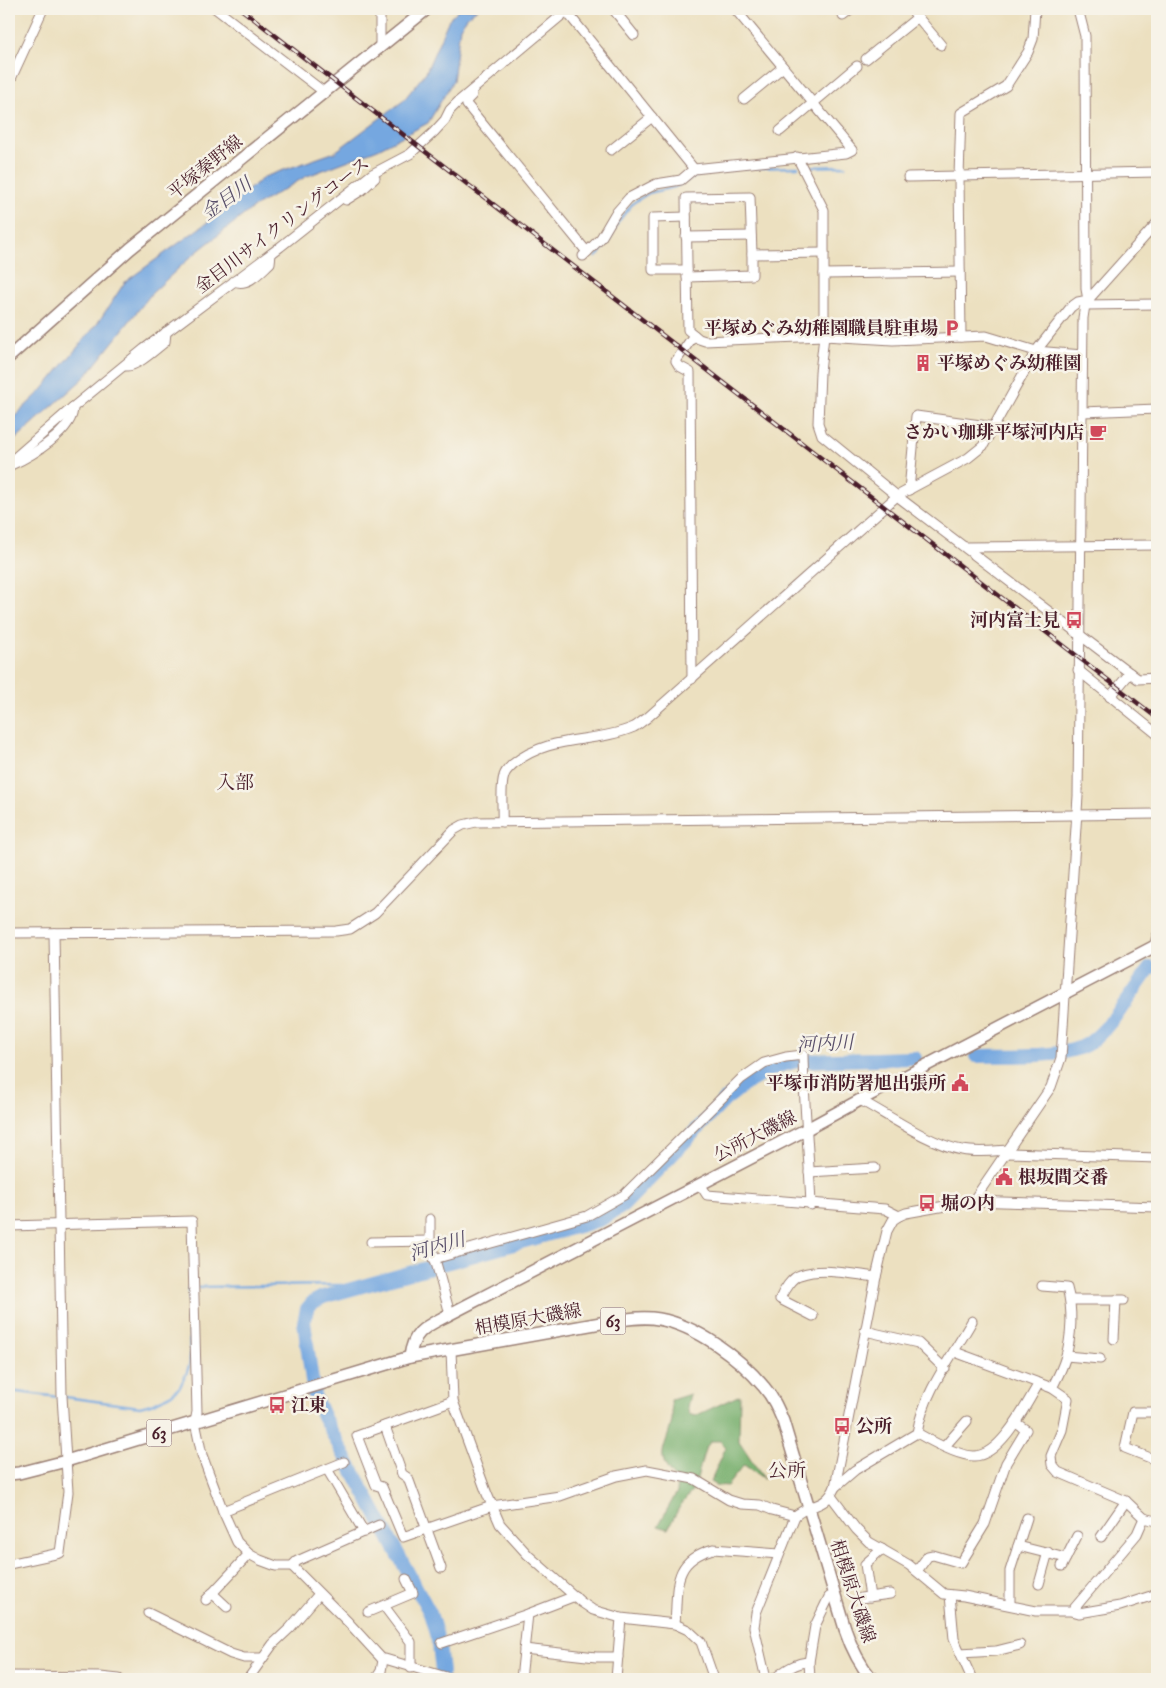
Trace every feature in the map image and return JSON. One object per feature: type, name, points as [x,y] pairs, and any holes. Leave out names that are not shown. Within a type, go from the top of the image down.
[{"type":"main road","name":"平塚秦野線","points":[[9,357],[130,249],[427,9]]},
{"type":"main road","name":"公所大磯線","points":[[410,1357],[415,1338],[425,1328],[450,1314],[1064,994],[1156,942]]},
{"type":"main road","name":"相模原大磯線","points":[[9,1474],[66,1461],[410,1357],[638,1318],[657,1319],[682,1325],[705,1337],[745,1366],[765,1387],[774,1401],[783,1420],[851,1647],[872,1679]]},
{"type":"street","points":[[9,83],[43,9]]},
{"type":"street","points":[[216,9],[324,92]]},
{"type":"street","points":[[380,9],[380,46]]},
{"type":"street","name":"金目川サイクリングコース","points":[[9,465],[47,444],[71,420],[73,407],[124,365],[130,366],[165,342],[166,332],[234,281],[246,283],[270,263],[271,254],[338,201],[346,200],[362,190],[376,177],[378,171],[410,154],[434,132],[459,101],[569,9]]},
{"type":"street","points":[[574,9],[570,16],[694,169]]},
{"type":"street","points":[[614,9],[634,35]]},
{"type":"street","points":[[480,84],[466,101],[467,105],[585,254],[602,238],[615,214],[629,198],[656,184],[682,180],[694,169],[846,153],[852,150],[735,9]]},
{"type":"street","points":[[843,16],[852,9]]},
{"type":"street","points":[[911,9],[941,45]]},
{"type":"street","points":[[961,337],[959,177],[961,113],[1006,86],[1028,52],[1033,39],[1035,9]]},
{"type":"street","points":[[974,1201],[1051,1087],[1061,1058],[1076,816],[1082,546],[1082,355],[1086,303],[1085,36],[1078,9]]},
{"type":"street","points":[[866,59],[918,17]]},
{"type":"street","points":[[780,131],[857,66]]},
{"type":"street","points":[[744,99],[783,67]]},
{"type":"street","points":[[612,150],[652,118]]},
{"type":"street","points":[[797,157],[824,210],[824,336],[820,372],[818,423],[822,436],[897,496],[1138,679],[1157,678]]},
{"type":"street","points":[[908,177],[1157,172]]},
{"type":"street","points":[[686,217],[653,218],[653,270],[687,274],[752,275],[750,197],[686,198],[686,217],[686,237],[687,274],[688,330],[699,339],[706,341],[824,336],[893,340],[986,336],[1036,351],[1082,355]]},
{"type":"street","points":[[1086,303],[1157,223]]},
{"type":"street","points":[[686,237],[751,236]]},
{"type":"street","points":[[752,254],[824,253]]},
{"type":"street","points":[[824,274],[960,272]]},
{"type":"street","points":[[502,822],[503,777],[506,770],[532,751],[548,745],[618,732],[634,726],[647,718],[897,496],[968,458],[983,446],[1036,351],[1071,307],[1078,302],[1157,304]]},
{"type":"street","points":[[692,679],[690,372],[679,366],[676,361],[694,335]]},
{"type":"street","points":[[1083,412],[1157,409]]},
{"type":"street","points":[[909,490],[916,416],[994,427]]},
{"type":"street","points":[[966,547],[1157,545]]},
{"type":"street","points":[[1078,670],[1157,734]]},
{"type":"street","points":[[1110,697],[1130,673]]},
{"type":"street","points":[[9,933],[336,932],[350,929],[375,913],[454,830],[463,825],[476,822],[1157,814]]},
{"type":"street","points":[[9,1564],[60,1553],[68,1492],[62,1396],[54,933]]},
{"type":"street","points":[[436,1263],[587,1216],[609,1205],[624,1195],[741,1079],[764,1063],[803,1055],[811,1204]]},
{"type":"street","points":[[860,1100],[910,1128],[947,1146],[960,1150],[1157,1158]]},
{"type":"street","points":[[809,1172],[875,1168]]},
{"type":"street","points":[[700,1184],[707,1195],[885,1209],[899,1216]]},
{"type":"street","points":[[1157,1207],[974,1201],[938,1206],[899,1216],[893,1220],[887,1231],[876,1277],[833,1491],[856,1529],[869,1542],[910,1565],[944,1594],[1010,1604],[1036,1611],[1072,1611],[1079,1613],[1120,1606],[1157,1594]]},
{"type":"street","points":[[430,1219],[430,1240],[450,1314]]},
{"type":"street","points":[[9,1226],[192,1221],[197,1412],[195,1422],[202,1455],[223,1511],[237,1542],[249,1554],[276,1566],[292,1566],[298,1560],[395,1518]]},
{"type":"street","points":[[371,1242],[430,1240]]},
{"type":"street","points":[[813,1316],[780,1298],[782,1292],[798,1275],[824,1272],[876,1277]]},
{"type":"street","points":[[1042,1286],[1067,1288],[1071,1300],[1070,1338],[1066,1356],[1052,1388]]},
{"type":"street","points":[[1071,1300],[1120,1300],[1114,1339]]},
{"type":"street","points":[[766,1679],[754,1627],[756,1613],[795,1516],[799,1512],[809,1509],[833,1491],[855,1470],[917,1432],[926,1398],[955,1352],[972,1320]]},
{"type":"street","points":[[865,1331],[918,1343],[944,1369]]},
{"type":"street","points":[[451,1350],[453,1401],[500,1524],[528,1555],[581,1602],[593,1610],[622,1618],[675,1624],[688,1630],[701,1642],[714,1679]]},
{"type":"street","points":[[955,1352],[1039,1382],[1068,1399],[1062,1430],[1051,1456],[1052,1465],[1058,1472],[1106,1490],[1126,1500],[1144,1518],[1157,1521]]},
{"type":"street","points":[[1066,1356],[1100,1359]]},
{"type":"street","points":[[917,1432],[960,1454],[975,1456],[984,1454],[996,1446],[1016,1423],[1039,1382]]},
{"type":"street","points":[[453,1401],[357,1436],[376,1485],[382,1487],[403,1537],[492,1506],[560,1496],[616,1476],[647,1470],[694,1479],[729,1500],[742,1504],[760,1505],[795,1516]]},
{"type":"street","points":[[1157,1412],[1134,1412],[1125,1448],[1154,1459],[1157,1463]]},
{"type":"street","points":[[945,1446],[967,1421]]},
{"type":"street","points":[[917,1571],[928,1556],[933,1555],[961,1563],[985,1524],[1006,1463],[1026,1430],[1016,1423]]},
{"type":"street","points":[[385,1426],[402,1474],[408,1478],[441,1568]]},
{"type":"street","points":[[223,1511],[344,1462]]},
{"type":"street","points":[[327,1469],[364,1532]]},
{"type":"street","points":[[1102,1530],[1126,1500]]},
{"type":"street","points":[[1010,1604],[1010,1571],[1027,1518]]},
{"type":"street","points":[[1072,1611],[1137,1534],[1144,1518]]},
{"type":"street","points":[[1018,1546],[1048,1552],[1064,1562],[1077,1536]]},
{"type":"street","points":[[675,1624],[680,1572],[685,1565],[703,1552],[713,1549],[779,1554]]},
{"type":"street","points":[[882,1549],[865,1564],[866,1597],[890,1594]]},
{"type":"street","points":[[1039,1584],[1048,1552]]},
{"type":"street","points":[[206,1600],[249,1554]]},
{"type":"street","points":[[292,1566],[383,1660],[453,1679]]},
{"type":"street","points":[[368,1612],[413,1593],[406,1579]]},
{"type":"street","points":[[212,1593],[227,1607]]},
{"type":"street","points":[[250,1678],[273,1644],[290,1628],[319,1594]]},
{"type":"street","points":[[810,1679],[809,1662],[816,1626],[830,1597],[834,1595]]},
{"type":"street","points":[[950,1595],[954,1639],[972,1679]]},
{"type":"street","points":[[442,1643],[575,1596]]},
{"type":"street","points":[[384,1606],[411,1642],[415,1679]]},
{"type":"street","points":[[148,1613],[231,1654],[244,1658],[262,1658]]},
{"type":"street","points":[[521,1679],[528,1614]]},
{"type":"street","points":[[616,1679],[622,1618]]},
{"type":"street","points":[[960,1653],[996,1651],[1020,1645]]},
{"type":"street","points":[[524,1648],[596,1657],[618,1657]]},
{"type":"street","points":[[376,1679],[381,1671],[383,1660]]},
{"type":"street","points":[[774,1679],[802,1662],[809,1662]]},
{"type":"street","points":[[9,1676],[44,1678],[100,1676],[120,1679]]},
{"type":"green space","points":[[690,1394],[687,1407],[689,1414],[695,1416],[740,1395],[739,1441],[764,1479],[744,1465],[727,1486],[715,1485],[710,1482],[726,1447],[720,1441],[711,1441],[705,1449],[694,1489],[680,1506],[668,1529],[658,1526],[677,1492],[678,1482],[665,1465],[663,1458],[664,1446],[672,1420],[671,1400]]},
{"type":"water","points":[[459,9],[478,9],[469,15],[460,27],[453,81],[428,123],[378,149],[305,177],[254,207],[193,255],[152,293],[85,377],[9,445],[9,422],[42,390],[97,324],[125,282],[223,211],[264,177],[335,152],[403,101],[426,72],[449,19]]},
{"type":"waterway","points":[[804,167],[845,166]]},
{"type":"waterway","points":[[744,168],[798,167]]},
{"type":"waterway","points":[[596,257],[608,243],[618,222],[633,203],[649,193],[675,187],[697,176],[734,169]]},
{"type":"waterway","name":"河内川","points":[[976,1056],[1051,1054],[1066,1052],[1089,1043],[1106,1028],[1150,968]]},
{"type":"waterway","name":"河内川","points":[[442,1672],[439,1644],[430,1613],[323,1416],[314,1395],[304,1322],[307,1309],[312,1303],[323,1297],[600,1220],[623,1206],[725,1100],[745,1084],[778,1066],[797,1061],[915,1058]]},
{"type":"waterway","points":[[65,1397],[140,1407],[169,1396],[180,1387],[190,1363],[189,1287],[342,1285],[347,1291]]},
{"type":"waterway","points":[[9,1391],[59,1397]]},
{"type":"railway","points":[[241,9],[1157,718]]},
{"type":"place","name":"平塚めぐみ幼稚園職員駐車場","points":[[952,328]]},
{"type":"place","name":"平塚めぐみ幼稚園","points":[[923,363]]},
{"type":"place","name":"さかい珈琲平塚河内店","points":[[1098,432]]},
{"type":"place","name":"河内富士見","points":[[1074,620]]},
{"type":"place","name":"平塚市消防署旭出張所","points":[[960,1083]]},
{"type":"place","name":"根坂間交番","points":[[1004,1177]]},
{"type":"place","name":"堀の内","points":[[927,1203]]},
{"type":"place","name":"江東","points":[[277,1405]]},
{"type":"place","name":"公所","points":[[842,1426]]},
{"type":"district","name":"入部","points":[[235,782]]},
{"type":"district","name":"公所","points":[[787,1470]]},
{"type":"water label","name":"金目川","points":[[226,198]]}]
